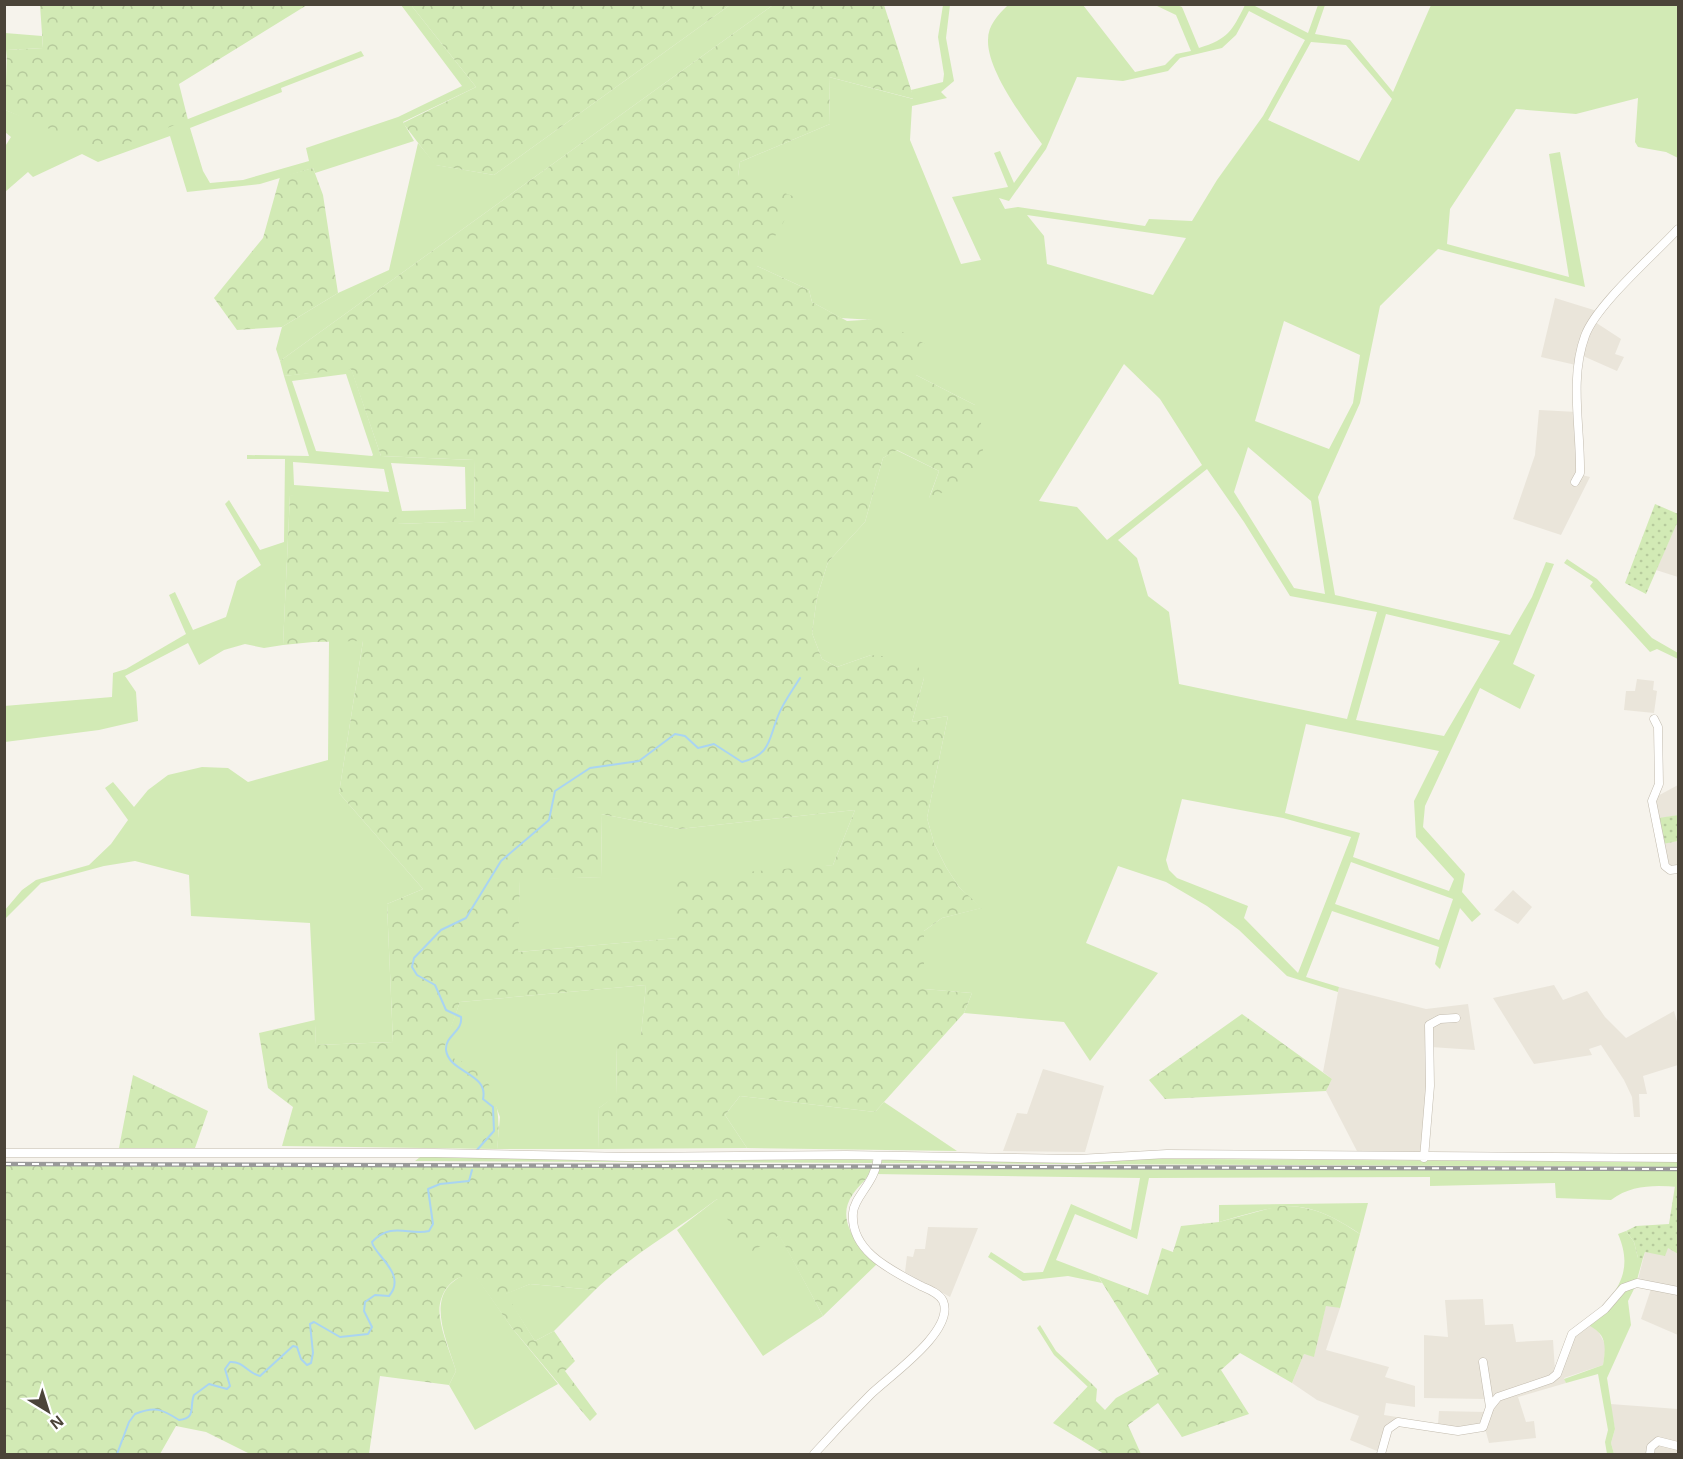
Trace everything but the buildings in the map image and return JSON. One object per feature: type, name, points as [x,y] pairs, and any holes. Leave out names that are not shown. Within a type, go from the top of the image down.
[{"type":"street","points":[[1575,482],[1580,473],[1578,375],[1585,336],[1602,308],[1678,229]]},
{"type":"street","points":[[1654,719],[1658,727],[1659,784],[1652,801],[1665,866],[1670,870],[1678,869]]},
{"type":"street","points":[[1424,1158],[1430,1086],[1429,1025],[1440,1019],[1455,1018]]},
{"type":"street","points":[[4,1153],[475,1154],[629,1157],[878,1156],[1078,1159],[1167,1154],[1424,1158],[1678,1158]]},
{"type":"street","points":[[814,1455],[872,1393],[922,1350],[936,1330],[944,1311],[943,1301],[937,1294],[875,1259],[861,1243],[853,1213],[859,1198],[875,1175],[878,1156]]},
{"type":"street","points":[[1490,1407],[1503,1395],[1551,1379],[1557,1374],[1572,1334],[1605,1309],[1623,1288],[1637,1283],[1678,1291]]},
{"type":"street","points":[[1381,1455],[1384,1436],[1392,1424],[1404,1421],[1441,1429],[1477,1430],[1485,1424],[1490,1407],[1483,1362]]},
{"type":"street","points":[[1650,1455],[1651,1447],[1658,1441],[1678,1446]]},
{"type":"shaded area","points":[[1555,298],[1597,311],[1595,322],[1621,339],[1615,354],[1624,357],[1617,371],[1583,356],[1580,366],[1541,357]]},
{"type":"shaded area","points":[[1539,410],[1577,412],[1582,475],[1590,477],[1561,535],[1513,519],[1535,455]]},
{"type":"shaded area","points":[[1678,521],[1678,577],[1656,570]]},
{"type":"shaded area","points":[[1637,679],[1654,681],[1653,690],[1657,691],[1654,713],[1624,710],[1626,691],[1635,691]]},
{"type":"shaded area","points":[[1678,785],[1678,815],[1656,819],[1652,799]]},
{"type":"shaded area","points":[[1678,841],[1678,868],[1668,867],[1662,844]]},
{"type":"shaded area","points":[[1513,890],[1532,907],[1518,924],[1494,910]]},
{"type":"shaded area","points":[[1554,985],[1563,1000],[1587,991],[1605,1017],[1626,1038],[1674,1011],[1678,1025],[1678,1065],[1643,1076],[1647,1094],[1639,1094],[1640,1117],[1634,1117],[1632,1097],[1624,1080],[1601,1045],[1589,1049],[1592,1055],[1534,1064],[1493,998]]},
{"type":"shaded area","points":[[1339,987],[1426,1009],[1468,1004],[1475,1050],[1431,1047],[1427,1059],[1426,1108],[1420,1154],[1359,1155],[1326,1091],[1332,1079],[1323,1072]]},
{"type":"shaded area","points":[[1043,1069],[1104,1086],[1085,1152],[1003,1151],[1017,1113],[1027,1114]]},
{"type":"shaded area","points":[[928,1227],[978,1228],[950,1297],[905,1272],[907,1256],[913,1257],[915,1249],[925,1249]]},
{"type":"shaded area","points":[[1667,1247],[1678,1254],[1678,1335],[1641,1319],[1651,1289],[1636,1287],[1645,1252]]},
{"type":"shaded area","points":[[1483,1299],[1485,1325],[1513,1324],[1516,1342],[1553,1340],[1555,1371],[1552,1380],[1576,1334],[1588,1325],[1597,1329],[1606,1346],[1603,1365],[1564,1378],[1566,1383],[1518,1397],[1526,1422],[1534,1421],[1536,1438],[1489,1443],[1484,1425],[1462,1430],[1438,1424],[1439,1411],[1486,1412],[1486,1399],[1424,1398],[1424,1335],[1448,1337],[1445,1300]]},
{"type":"shaded area","points":[[1326,1305],[1340,1308],[1326,1350],[1389,1367],[1385,1377],[1415,1386],[1415,1407],[1386,1403],[1384,1415],[1403,1418],[1387,1424],[1377,1451],[1350,1440],[1359,1416],[1317,1400],[1292,1383],[1304,1354],[1314,1356]]},
{"type":"shaded area","points":[[1610,1404],[1678,1409],[1678,1454],[1614,1454],[1611,1443],[1615,1429]]},
{"type":"green space","points":[[40,4],[307,5],[179,84],[188,120],[104,152],[5,110],[7,50],[43,48]]},
{"type":"green space","points":[[401,5],[411,5],[476,87],[403,122],[414,141],[315,173],[313,168],[260,184],[187,192],[170,136],[98,162],[82,154],[33,177],[28,172],[5,192],[4,148],[11,137],[5,132],[5,110],[42,124],[183,121],[361,51],[364,56],[281,88],[282,92],[190,128],[203,171],[210,183],[243,180],[309,161],[306,148],[398,117],[462,86]]},
{"type":"green space","points":[[411,5],[730,5],[494,175],[435,165],[403,123],[476,87]]},
{"type":"green space","points":[[730,5],[773,5],[280,361],[276,349],[282,327],[338,293],[389,270],[418,143],[436,165],[494,175]]},
{"type":"green space","points":[[773,5],[884,5],[914,99],[829,77],[830,124],[740,162],[738,176],[798,198],[757,266],[809,290],[812,302],[847,321],[878,319],[925,344],[916,375],[975,405],[985,436],[979,475],[929,499],[939,471],[897,450],[883,458],[865,522],[828,562],[817,597],[812,633],[822,659],[837,667],[871,655],[914,659],[924,678],[912,722],[948,716],[927,818],[934,843],[946,867],[959,887],[982,908],[942,918],[924,931],[924,989],[972,993],[964,1013],[875,1112],[740,1096],[725,1115],[747,1148],[598,1149],[599,1108],[616,1095],[617,1044],[641,1035],[646,985],[460,1002],[442,1053],[472,1067],[488,1083],[498,1115],[497,1149],[282,1146],[293,1107],[268,1088],[259,1033],[315,1020],[316,1045],[393,1042],[387,904],[423,889],[339,793],[363,641],[283,645],[290,495],[392,500],[398,524],[475,521],[474,460],[381,456],[351,369],[284,376],[280,361]],"holes":[[[855,810],[833,865],[672,878],[677,938],[518,952],[520,880],[602,877],[601,814],[679,829]]]},
{"type":"green space","points":[[943,5],[950,5],[946,38],[954,81],[941,92],[947,98],[912,106],[910,140],[961,264],[981,260],[952,197],[1008,187],[994,153],[1000,151],[1014,183],[1042,144],[1008,94],[993,66],[989,52],[988,40],[992,25],[1008,5],[1083,5],[1135,72],[1165,65],[1176,54],[1191,51],[1176,15],[1155,5],[1182,7],[1199,48],[1217,41],[1228,33],[1245,5],[1253,5],[1308,33],[1318,5],[1325,5],[1315,34],[1350,40],[1393,92],[1431,5],[1678,5],[1678,158],[1666,152],[1638,147],[1635,142],[1638,98],[1576,114],[1516,109],[1450,209],[1447,244],[1569,277],[1549,154],[1560,152],[1585,287],[1438,249],[1380,306],[1360,403],[1318,497],[1335,595],[1510,635],[1532,597],[1546,562],[1554,564],[1513,664],[1535,675],[1520,709],[1480,688],[1425,806],[1423,827],[1465,874],[1462,892],[1481,914],[1472,922],[1460,908],[1440,969],[1435,964],[1439,947],[1332,911],[1306,977],[1339,987],[1338,992],[1287,976],[1239,930],[1207,906],[1166,882],[1118,866],[1086,943],[1158,973],[1090,1061],[1064,1022],[964,1013],[972,993],[924,989],[924,931],[942,918],[981,908],[959,887],[946,867],[934,843],[927,818],[948,716],[912,722],[924,678],[871,655],[837,667],[822,659],[812,633],[817,597],[828,562],[865,522],[883,458],[896,450],[939,471],[929,498],[975,405],[916,375],[873,320],[841,318],[812,302],[809,290],[757,266],[738,176],[740,162],[830,124],[829,77],[913,99],[911,90],[943,82],[944,74],[938,37]],"holes":[[[1249,11],[1305,40],[1263,116],[1217,180],[1192,221],[1149,219],[1145,226],[1018,207],[1005,209],[999,198],[1009,201],[1046,149],[1077,77],[1123,81],[1168,71],[1180,58],[1222,48],[1236,35]],[[1311,42],[1346,45],[1392,99],[1359,161],[1268,120]],[[1027,215],[1186,238],[1153,295],[1047,264],[1044,236]],[[1284,321],[1360,355],[1353,403],[1329,449],[1255,421]],[[1124,364],[1160,399],[1202,465],[1107,540],[1077,507],[1039,501]],[[1248,447],[1311,501],[1325,594],[1294,588],[1234,492]],[[1207,469],[1244,522],[1290,596],[1377,612],[1347,719],[1179,684],[1169,612],[1148,596],[1137,558],[1118,540]],[[1386,614],[1500,641],[1444,736],[1356,720]],[[1306,724],[1439,751],[1414,801],[1416,837],[1454,879],[1449,891],[1353,857],[1360,833],[1285,813]],[[1182,799],[1283,818],[1351,837],[1298,973],[1244,918],[1248,906],[1177,878],[1169,870],[1166,860]],[[1351,862],[1453,899],[1439,940],[1335,904]]]},
{"type":"green space","points":[[5,33],[42,36],[43,48],[7,50],[5,67]]},
{"type":"green space","points":[[313,168],[323,195],[338,293],[282,327],[237,330],[214,298],[263,238],[280,177]]},
{"type":"green space","points":[[351,368],[381,456],[474,460],[475,521],[397,524],[290,495],[283,645],[264,648],[245,644],[224,650],[199,665],[188,643],[125,676],[136,692],[138,721],[99,730],[5,742],[4,706],[112,697],[113,673],[126,669],[186,634],[169,595],[175,592],[193,630],[226,617],[237,581],[261,565],[225,504],[229,500],[260,550],[284,542],[285,459],[247,459],[247,455],[309,456],[284,376]],"holes":[[[346,374],[373,455],[372,456],[316,451],[292,381]],[[293,462],[384,469],[389,492],[294,485]],[[391,463],[465,467],[466,509],[402,511]]]},
{"type":"green space","points":[[1655,504],[1678,514],[1678,521],[1646,594],[1625,583]]},
{"type":"green space","points":[[1567,559],[1597,579],[1652,638],[1678,653],[1678,659],[1657,649],[1650,652],[1590,586],[1593,582],[1564,563]]},
{"type":"green space","points":[[329,641],[363,641],[339,793],[423,889],[387,904],[393,1042],[316,1045],[310,923],[191,916],[189,875],[135,861],[104,866],[41,883],[5,919],[5,910],[22,890],[36,880],[89,865],[111,844],[128,820],[105,788],[113,782],[134,807],[148,790],[168,775],[202,767],[228,768],[248,782],[328,760]]},
{"type":"green space","points":[[855,810],[833,865],[794,870],[678,938],[517,952],[520,879],[602,877],[601,814],[679,829]]},
{"type":"green space","points":[[1678,815],[1678,841],[1658,845],[1652,819]]},
{"type":"green space","points":[[646,985],[641,1036],[617,1045],[616,1096],[599,1108],[598,1149],[497,1149],[500,1117],[487,1082],[441,1053],[460,1002]]},
{"type":"green space","points":[[1242,1014],[1332,1079],[1326,1091],[1165,1099],[1149,1080]]},
{"type":"green space","points":[[133,1075],[208,1111],[195,1148],[119,1148]]},
{"type":"green space","points":[[740,1096],[875,1112],[884,1102],[957,1151],[747,1148],[725,1115]]},
{"type":"green space","points":[[424,1154],[872,1157],[873,1163],[415,1161]]},
{"type":"green space","points":[[880,1157],[1678,1162],[1678,1167],[877,1163]]},
{"type":"green space","points":[[5,1166],[872,1168],[853,1194],[846,1214],[851,1233],[863,1250],[878,1263],[823,1316],[779,1235],[746,1255],[717,1199],[624,1265],[595,1290],[530,1284],[506,1294],[535,1341],[554,1331],[575,1361],[565,1371],[597,1414],[590,1421],[512,1328],[476,1277],[468,1276],[460,1277],[448,1286],[439,1309],[441,1324],[456,1371],[449,1385],[380,1376],[369,1454],[250,1454],[206,1432],[176,1426],[160,1454],[5,1454]]},
{"type":"green space","points":[[877,1168],[1678,1171],[1678,1187],[1643,1187],[1627,1191],[1611,1200],[1556,1198],[1555,1183],[1430,1186],[1430,1177],[1149,1178],[1137,1239],[1075,1214],[1056,1260],[1098,1276],[1102,1283],[1068,1276],[1023,1281],[988,1257],[991,1252],[1024,1273],[1043,1272],[1071,1204],[1131,1230],[1140,1178],[874,1174]]},
{"type":"green space","points":[[1675,1186],[1678,1187],[1678,1254],[1668,1248],[1665,1256],[1645,1252],[1643,1258],[1638,1258],[1634,1242],[1626,1231],[1636,1226],[1669,1224]]},
{"type":"green space","points":[[717,1199],[779,1234],[823,1316],[763,1356],[677,1230]]},
{"type":"green space","points":[[1368,1203],[1360,1234],[1322,1213],[1307,1208],[1276,1208],[1219,1222],[1219,1205]]},
{"type":"green space","points":[[1279,1206],[1302,1207],[1322,1213],[1360,1234],[1340,1308],[1326,1306],[1314,1357],[1304,1354],[1292,1383],[1240,1353],[1221,1370],[1249,1414],[1182,1437],[1158,1403],[1128,1425],[1141,1454],[1104,1454],[1053,1423],[1091,1383],[1097,1389],[1096,1401],[1105,1410],[1116,1398],[1159,1374],[1098,1276],[1148,1295],[1162,1248],[1173,1252],[1181,1226],[1219,1222]]},
{"type":"green space","points":[[1626,1231],[1634,1242],[1638,1258],[1643,1258],[1635,1287],[1628,1301],[1631,1325],[1607,1378],[1615,1429],[1611,1443],[1614,1454],[1607,1454],[1605,1442],[1608,1430],[1598,1374],[1566,1383],[1564,1379],[1603,1365],[1604,1341],[1599,1332],[1588,1325],[1619,1284],[1624,1261],[1623,1248],[1618,1234]]},
{"type":"green space","points":[[467,1274],[476,1276],[512,1328],[558,1384],[475,1430],[449,1385],[456,1371],[441,1316],[441,1303],[445,1292],[453,1282]]},
{"type":"green space","points":[[530,1284],[595,1290],[554,1331],[535,1341],[505,1294]]},
{"type":"green space","points":[[1040,1325],[1056,1351],[1091,1383],[1088,1387],[1054,1355],[1037,1328]]},
{"type":"waterway","points":[[476,1151],[494,1131],[493,1107],[483,1099],[483,1090],[475,1078],[449,1058],[446,1045],[459,1026],[461,1017],[446,1010],[435,985],[417,975],[412,967],[414,958],[441,930],[466,918],[501,861],[549,820],[555,791],[590,768],[639,761],[675,734],[685,736],[698,748],[714,744],[742,762],[751,759],[763,751],[767,745],[780,711],[800,678]]},
{"type":"waterway","points":[[117,1454],[129,1422],[135,1414],[153,1409],[168,1413],[179,1420],[185,1419],[190,1414],[194,1395],[209,1384],[227,1389],[230,1386],[225,1369],[230,1362],[239,1363],[260,1376],[293,1346],[297,1347],[301,1359],[307,1365],[311,1363],[313,1353],[310,1324],[314,1322],[340,1337],[368,1334],[372,1327],[364,1311],[365,1302],[375,1295],[389,1296],[394,1288],[392,1272],[372,1242],[387,1232],[429,1231],[433,1224],[428,1189],[440,1184],[469,1181],[472,1170]]},
{"type":"railway","points":[[4,1164],[1678,1169]]}]
